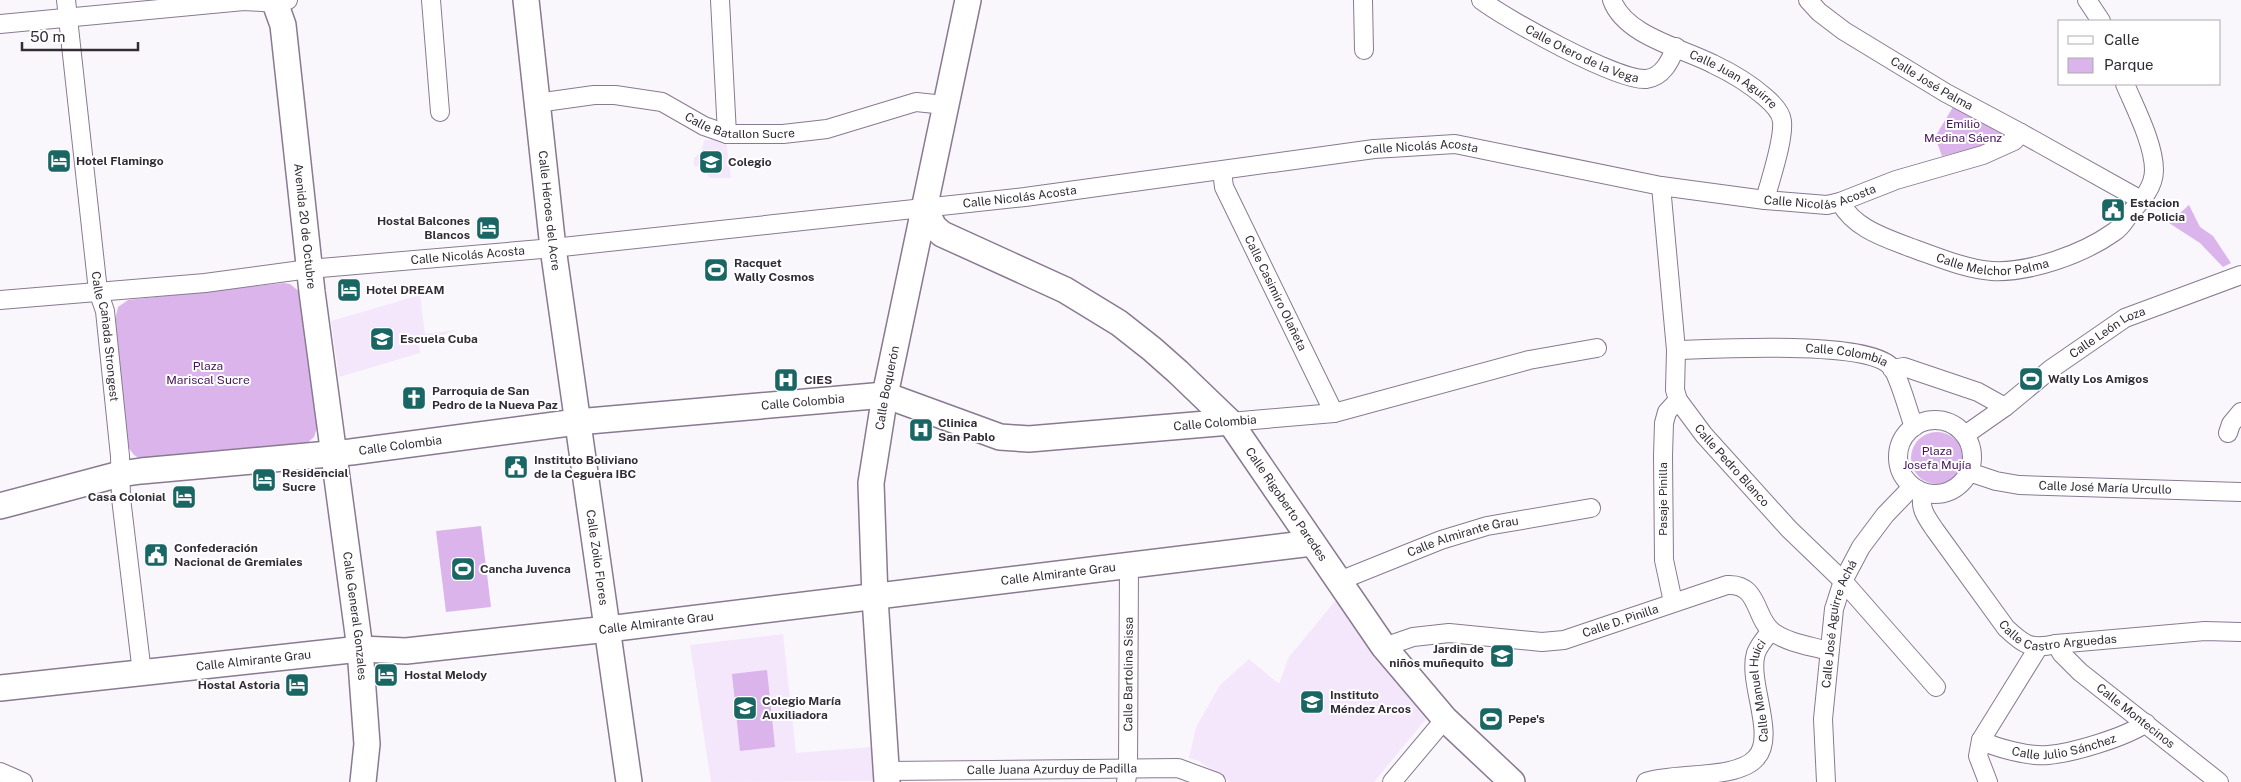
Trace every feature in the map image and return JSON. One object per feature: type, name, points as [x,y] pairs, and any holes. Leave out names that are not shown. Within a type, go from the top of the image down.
[{"type":"main road","name":"Calle Héroes del Acre","points":[[526,0],[553,248],[577,422]]},
{"type":"main road","name":"Calle Boquerón","points":[[886,777],[875,598],[871,483],[886,395],[968,0]]},
{"type":"main road","name":"Avenida 20 de Octubre","points":[[279,1],[309,270],[333,452]]},
{"type":"main road","name":"Calle Rigoberto Paredes","points":[[924,207],[934,228],[942,234],[1065,290],[1119,323],[1152,349],[1230,422],[1384,647],[1445,719],[1512,782]]},
{"type":"main road","name":"Calle Colombia","points":[[0,506],[120,474],[333,452],[351,452],[577,422],[886,395],[1000,437],[1029,439],[1230,422]]},
{"type":"main road","name":"Calle Zoilo Flores","points":[[577,422],[629,782]]},
{"type":"main road","name":"Calle General Gonzales","points":[[333,452],[360,649],[366,744],[363,782]]},
{"type":"main road","name":"Calle Almirante Grau","points":[[0,688],[360,649],[406,650],[608,629],[875,598],[1312,543]]},
{"type":"street","name":"Calle Cañada Strongest","points":[[66,0],[98,291],[105,311],[120,474],[142,673]]},
{"type":"street","points":[[431,0],[440,112]]},
{"type":"street","points":[[720,0],[727,134]]},
{"type":"street","points":[[1363,0],[1364,50]]},
{"type":"street","name":"Calle Otero de la Vega","points":[[1481,0],[1528,31],[1638,79],[1651,78],[1665,68],[1676,47]]},
{"type":"street","name":"Calle Juan Aguirre","points":[[1612,0],[1623,18],[1636,30],[1730,72],[1752,86],[1777,111],[1782,120],[1782,133],[1765,200]]},
{"type":"street","name":"Calle José Palma","points":[[1808,0],[1819,12],[1844,31],[1881,54],[1946,93],[2141,200]]},
{"type":"street","points":[[2087,0],[2100,20]]},
{"type":"street","points":[[0,24],[244,1],[279,1]]},
{"type":"street","name":"Calle Melchor Palma","points":[[1840,202],[1849,214],[1863,226],[1884,237],[1968,267],[1991,271],[2010,271],[2058,259],[2096,243],[2116,232],[2150,189],[2153,179],[2153,159],[2125,85]]},
{"type":"street","name":"Calle Batallon Sucre","points":[[537,103],[594,95],[615,95],[662,102],[704,126],[727,134],[784,134],[827,129],[916,102],[945,105]]},
{"type":"street","name":"Calle Nicolás Acosta","points":[[0,300],[196,284],[309,270],[553,248],[1025,197],[1374,149],[1456,144],[1661,186],[1765,200],[1827,205],[1840,202],[1896,180],[1983,155],[2014,141],[2021,133]]},
{"type":"street","name":"Calle Casimiro Olañeta","points":[[1222,171],[1224,187],[1334,413]]},
{"type":"street","points":[[1661,186],[1676,350],[1675,390],[1678,400]]},
{"type":"street","name":"Calle León Loza","points":[[1965,435],[2005,407],[2052,369],[2125,318],[2241,275]]},
{"type":"street","name":"Calle Colombia","points":[[1230,422],[1334,413],[1529,360],[1598,348]]},
{"type":"street","name":"Calle Colombia","points":[[1676,350],[1830,349],[1873,356],[1892,369],[1904,367],[1978,392],[2005,407]]},
{"type":"street","points":[[1892,369],[1914,427]]},
{"type":"street","name":"Calle Pedro Blanco","points":[[1678,400],[1704,435],[1789,529],[1843,582],[1936,688]]},
{"type":"street","name":"Pasaje Pinilla","points":[[1673,602],[1664,560],[1663,456],[1664,423],[1667,412],[1678,400]]},
{"type":"street","points":[[2228,433],[2231,424],[2241,412]]},
{"type":"street","points":[[1937,420],[1948,423],[1965,435],[1971,448],[1972,459],[1969,472],[1956,488],[1946,493],[1918,490],[1904,478],[1899,467],[1900,444],[1906,434],[1914,427],[1925,422],[1937,420]]},
{"type":"street","name":"Calle José María Urcullo","points":[[1969,472],[1996,481],[2019,485],[2241,492]]},
{"type":"street","name":"Calle José Aguirre Achá","points":[[1826,782],[1822,719],[1834,609],[1843,582],[1861,547],[1885,515],[1918,490]]},
{"type":"street","name":"Calle Castro Arguedas","points":[[1918,490],[1925,516],[2006,628],[2023,642],[2038,648],[2056,644],[2205,631],[2241,632]]},
{"type":"street","name":"Calle Almirante Grau","points":[[1339,581],[1441,540],[1487,526],[1591,508]]},
{"type":"street","name":"Calle Bartolina Sissa","points":[[1127,776],[1129,566]]},
{"type":"street","name":"Calle D. Pinilla","points":[[1384,647],[1413,637],[1448,634],[1542,642],[1564,640],[1727,585],[1736,585],[1750,594],[1771,631]]},
{"type":"street","points":[[1771,631],[1781,637],[1828,651]]},
{"type":"street","name":"Calle Manuel Huici","points":[[1646,782],[1654,779],[1725,771],[1745,766],[1757,758],[1762,746],[1763,721],[1754,667],[1756,654],[1771,631]]},
{"type":"street","name":"Calle Montecinos","points":[[2056,644],[2062,654],[2080,672],[2219,782]]},
{"type":"street","points":[[1988,782],[1978,756],[1981,740],[2038,648]]},
{"type":"street","points":[[1392,782],[1445,719]]},
{"type":"street","name":"Calle Julio Sánchez","points":[[1981,740],[1993,746],[2047,755],[2127,734],[2146,723]]},
{"type":"street","name":"Calle Juana Azurduy de Padilla","points":[[886,777],[1039,769],[1127,776],[1178,768],[1216,782]]},
{"type":"street","points":[[0,772],[23,782]]},
{"type":"shaded area","name":"Colegio","points":[[726,139],[731,178],[709,178],[705,167],[694,166],[694,158],[702,151],[704,140]]},
{"type":"shaded area","name":"Escuela Cuba","points":[[420,295],[425,334],[457,330],[419,343],[420,353],[339,377],[331,321]]},
{"type":"shaded area","name":"Instituto Méndez Arcos","points":[[1336,600],[1426,719],[1374,782],[1230,782],[1199,761],[1189,758],[1196,727],[1220,685],[1249,659],[1279,684],[1289,657]]},
{"type":"shaded area","name":"Colegio María Auxiliadora","points":[[783,634],[796,753],[871,747],[875,781],[711,782],[690,645]]},
{"type":"green space","name":"Emilio Medina Sáenz","points":[[1956,102],[2004,132],[1997,143],[1942,156],[1935,137]]},
{"type":"green space","points":[[2189,205],[2200,227],[2213,236],[2231,263],[2223,267],[2200,243],[2169,223]]},
{"type":"green space","name":"Plaza Mariscal Sucre","points":[[284,283],[290,284],[301,293],[318,425],[314,437],[306,444],[142,460],[134,455],[128,447],[115,320],[118,307],[128,300]]},
{"type":"green space","name":"Plaza Josefa Mujía","points":[[1937,432],[1947,434],[1955,440],[1961,448],[1963,458],[1961,468],[1955,476],[1947,482],[1937,484],[1927,482],[1919,476],[1913,468],[1911,458],[1913,448],[1919,440],[1927,434]]},
{"type":"green space","name":"Cancha Juvenca","points":[[481,526],[491,607],[446,612],[436,531]]},
{"type":"green space","points":[[767,670],[775,747],[740,751],[732,674]]},
{"type":"place","name":"Hotel Flamingo","points":[[59,161]]},
{"type":"place","name":"Colegio","points":[[711,162]]},
{"type":"place","name":"Estacion de Policia","points":[[2113,210]]},
{"type":"place","name":"Hostal Balcones Blancos","points":[[488,228]]},
{"type":"place","name":"Racquet Wally Cosmos","points":[[716,270]]},
{"type":"place","name":"Hotel DREAM","points":[[349,290]]},
{"type":"place","name":"Escuela Cuba","points":[[382,339]]},
{"type":"place","name":"Wally Los Amigos","points":[[2031,379]]},
{"type":"place","name":"CIES","points":[[786,380]]},
{"type":"place","name":"Parroquia de San Pedro de la Nueva Paz","points":[[414,398]]},
{"type":"place","name":"Clinica San Pablo","points":[[921,430]]},
{"type":"place","name":"Instituto Boliviano de la Ceguera IBC","points":[[516,467]]},
{"type":"place","name":"Residencial Sucre","points":[[264,480]]},
{"type":"place","name":"Casa Colonial","points":[[184,497]]},
{"type":"place","name":"Confederación Nacional de Gremiales","points":[[156,555]]},
{"type":"place","name":"Cancha Juvenca","points":[[463,569]]},
{"type":"place","name":"Jardin de niños muñequito","points":[[1502,656]]},
{"type":"place","name":"Hostal Melody","points":[[386,675]]},
{"type":"place","name":"Hostal Astoria","points":[[297,685]]},
{"type":"place","name":"Instituto Méndez Arcos","points":[[1312,702]]},
{"type":"place","name":"Colegio María Auxiliadora","points":[[745,708]]},
{"type":"place","name":"Pepe's","points":[[1491,719]]}]
